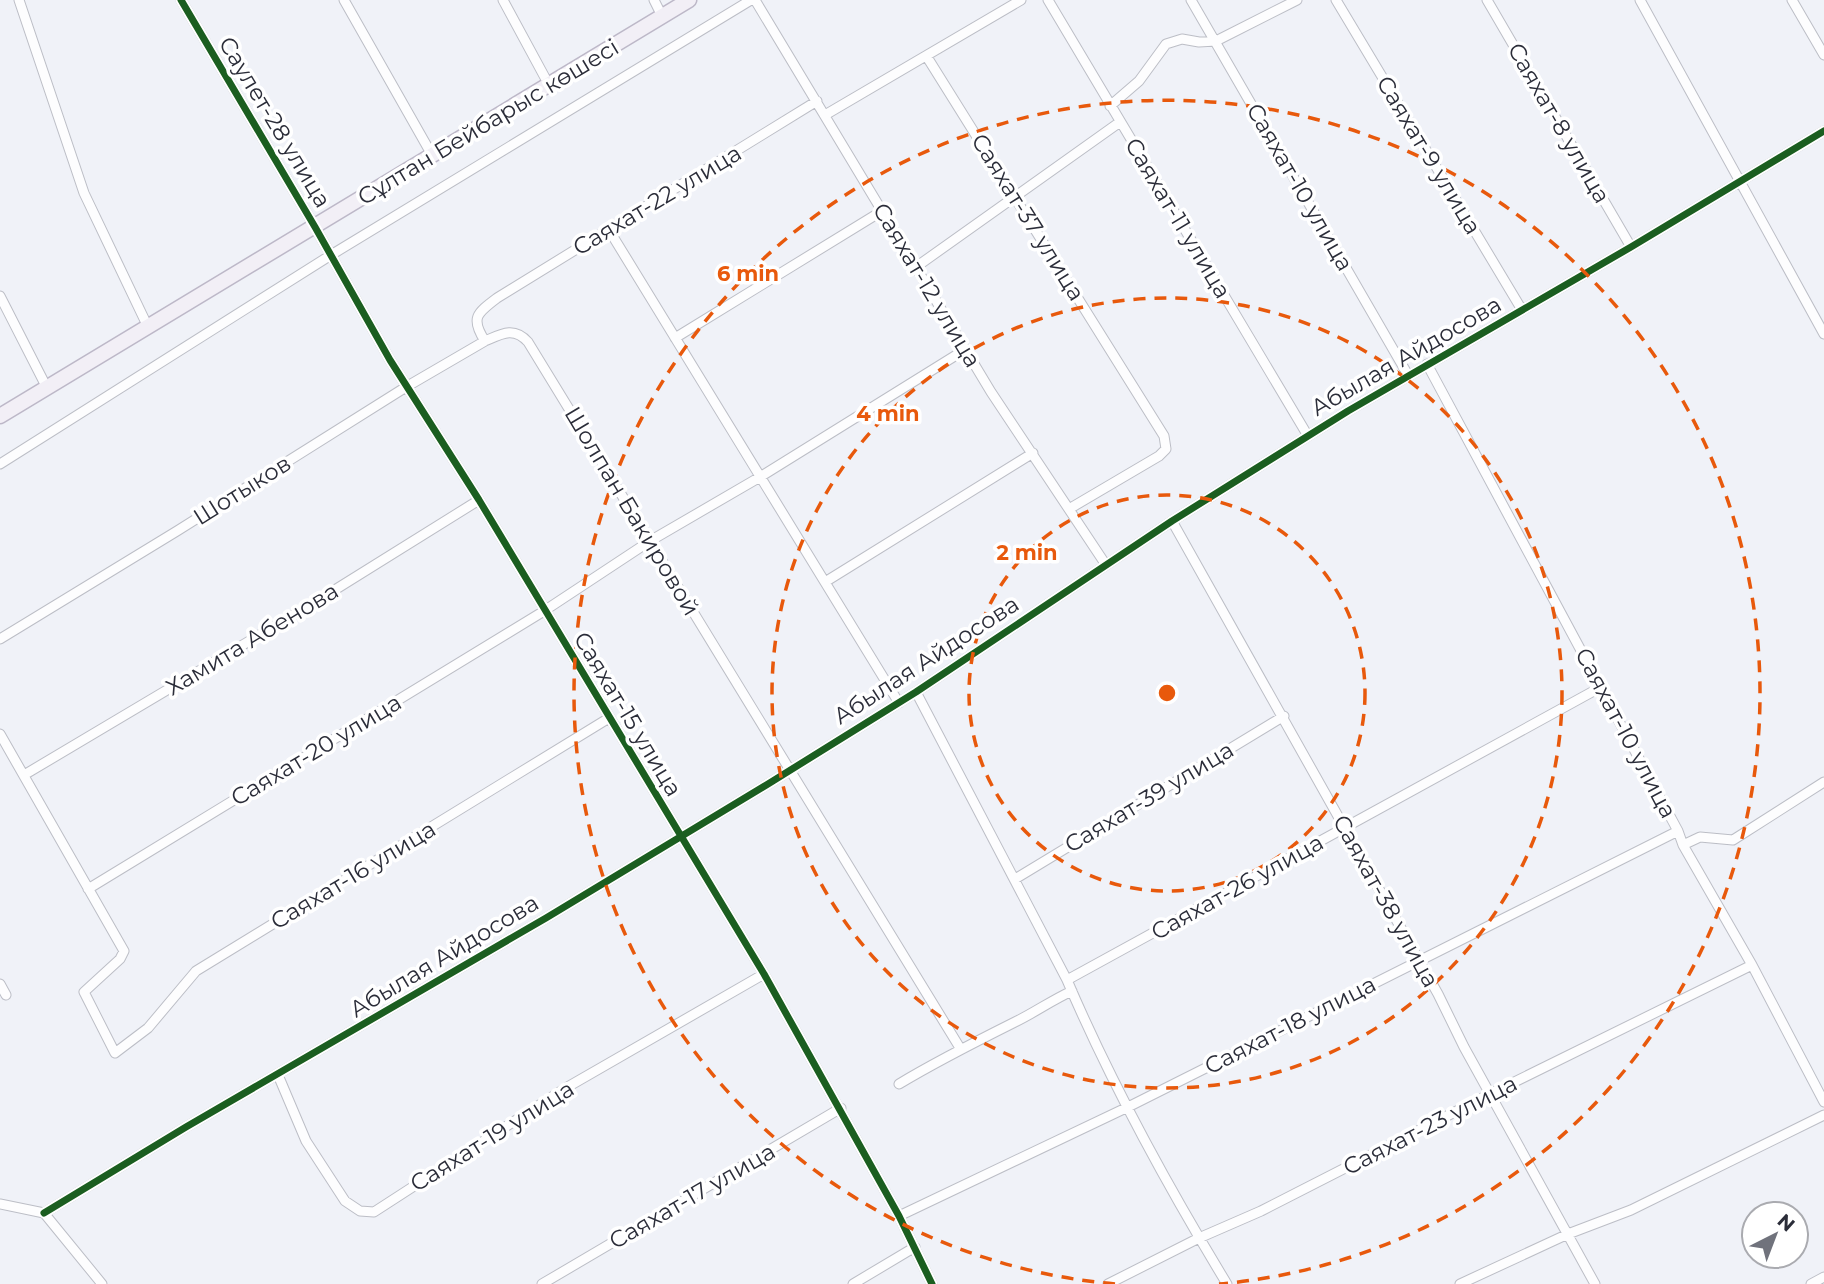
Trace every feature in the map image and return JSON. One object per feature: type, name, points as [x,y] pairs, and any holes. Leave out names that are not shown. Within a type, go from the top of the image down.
[{"type":"main road","name":"Сұлтан Бейбарыс көшесі","points":[[0,416],[689,0]]},
{"type":"street","points":[[19,0],[84,193],[148,327]]},
{"type":"street","name":"Саулет-28 улица","points":[[181,0],[406,387]]},
{"type":"street","points":[[344,0],[432,155]]},
{"type":"street","points":[[503,0],[549,85]]},
{"type":"street","points":[[654,0],[662,16]]},
{"type":"street","points":[[0,464],[331,255],[753,0]]},
{"type":"street","name":"Саяхат-12 улица","points":[[753,0],[966,349],[1106,565]]},
{"type":"street","points":[[825,115],[1021,0]]},
{"type":"street","name":"Саяхат-11 улица","points":[[1048,0],[1308,436]]},
{"type":"street","name":"Саяхат-10 улица","points":[[1191,0],[1408,374]]},
{"type":"street","points":[[1110,106],[1139,81],[1166,44],[1182,39],[1216,41],[1297,0]]},
{"type":"street","name":"Саяхат-9 улица","points":[[1336,0],[1522,310]]},
{"type":"street","name":"Саяхат-8 улица","points":[[1487,0],[1631,247]]},
{"type":"street","points":[[1640,0],[1824,334]]},
{"type":"street","points":[[1792,0],[1824,55]]},
{"type":"street","name":"Саяхат-37 улица","points":[[927,57],[1164,436],[1166,449],[1159,456],[1069,509]]},
{"type":"street","name":"Саяхат-22 улица","points":[[485,341],[477,330],[476,318],[481,310],[497,298],[817,101]]},
{"type":"street","points":[[916,267],[1120,122]]},
{"type":"street","name":"Абылая Айдосова","points":[[44,1213],[680,837],[899,703],[1172,521],[1408,374],[1631,247],[1824,131]]},
{"type":"street","points":[[675,338],[882,211]]},
{"type":"street","points":[[609,230],[899,703]]},
{"type":"street","points":[[0,296],[47,388]]},
{"type":"street","name":"Шолпан Бакировой","points":[[485,341],[505,332],[513,332],[522,334],[528,342],[960,1048]]},
{"type":"street","name":"Шотыков","points":[[0,639],[406,387],[485,341]]},
{"type":"street","name":"Саяхат-20 улица","points":[[88,889],[966,349]]},
{"type":"street","name":"Саяхат-10 улица","points":[[1427,365],[1678,831],[1683,845],[1752,964],[1824,1102]]},
{"type":"street","name":"Саяхат-15 улица","points":[[406,387],[479,500],[764,974],[841,1108],[932,1284]]},
{"type":"street","points":[[825,582],[1033,453]]},
{"type":"street","name":"Хамита Абенова","points":[[24,775],[325,596],[479,500]]},
{"type":"street","name":"Саяхат-38 улица","points":[[1172,521],[1284,716],[1595,1284]]},
{"type":"street","name":"Саяхат-26 улица","points":[[1067,980],[1601,687]]},
{"type":"street","points":[[916,692],[1067,980],[1128,1107],[1227,1284]]},
{"type":"street","name":"Саяхат-39 улица","points":[[1015,879],[1284,716]]},
{"type":"street","name":"Саяхат-16 улица","points":[[88,889],[124,951],[121,959],[84,992],[115,1053],[148,1028],[196,971],[609,718]]},
{"type":"street","points":[[0,734],[88,889]]},
{"type":"street","points":[[1683,845],[1700,837],[1733,840],[1824,782]]},
{"type":"street","name":"Саяхат-18 улица","points":[[899,1216],[1128,1107],[1678,831]]},
{"type":"street","name":"Саяхат-23 улица","points":[[1108,1284],[1199,1238],[1261,1211],[1752,964]]},
{"type":"street","name":"Саяхат-19 улица","points":[[278,1075],[306,1141],[345,1201],[360,1211],[374,1212],[564,1090],[764,974]]},
{"type":"street","points":[[0,984],[6,995]]},
{"type":"street","points":[[899,1084],[960,1048],[1018,1021],[1072,991]]},
{"type":"street","name":"Саяхат-17 улица","points":[[542,1284],[841,1108]]},
{"type":"street","points":[[1460,1284],[1568,1234],[1631,1210],[1824,1115]]},
{"type":"street","points":[[0,1204],[44,1213],[102,1284]]},
{"type":"street","points":[[853,1284],[915,1247]]},
{"type":"street","points":[[1811,1284],[1824,1277]]},
{"type":"cycle path","points":[[181,0],[390,360],[479,500],[764,974],[899,1216],[932,1284]]},
{"type":"cycle path","points":[[44,1213],[186,1127],[546,918],[768,784],[916,692],[1172,521],[1348,411],[1631,247],[1824,131]]}]
